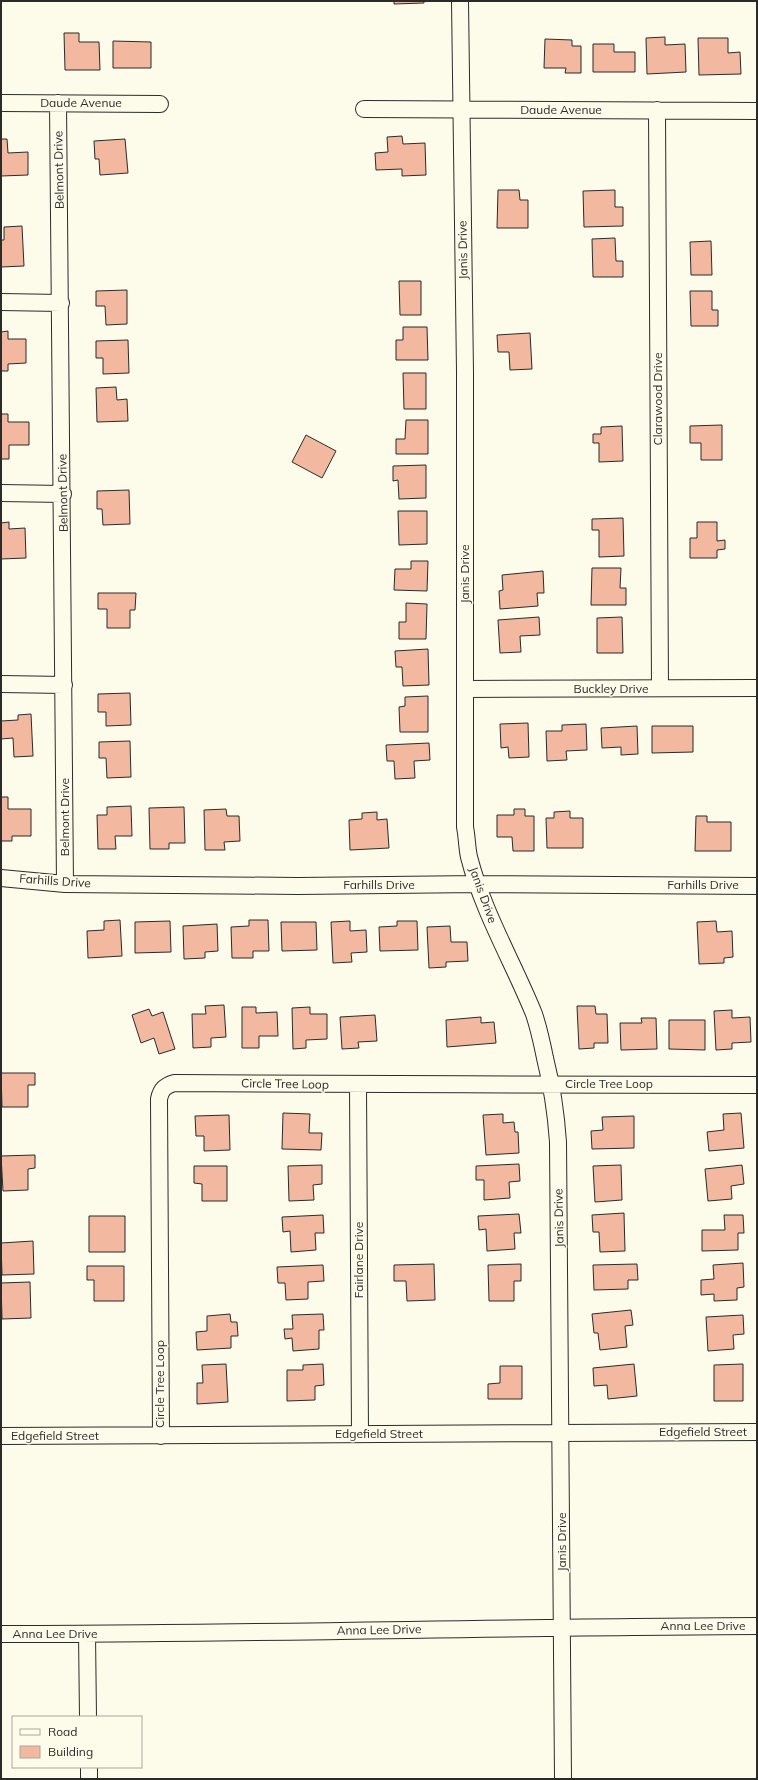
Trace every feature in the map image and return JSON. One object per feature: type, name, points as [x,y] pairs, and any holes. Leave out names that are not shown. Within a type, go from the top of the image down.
[{"type":"street","name":"Janis Drive","points":[[460,1],[462,109],[465,827],[469,856],[478,884],[490,917],[511,960],[534,1016],[541,1037],[552,1083],[558,1142],[563,1779]]},
{"type":"street","name":"Daude Avenue","points":[[1,103],[160,104]]},
{"type":"street","name":"Belmont Drive","points":[[58,103],[63,494],[65,884]]},
{"type":"street","name":"Daude Avenue","points":[[364,109],[757,111]]},
{"type":"street","name":"Clarawood Drive","points":[[657,110],[660,688]]},
{"type":"street","points":[[1,302],[60,303]]},
{"type":"street","points":[[1,493],[63,494]]},
{"type":"street","points":[[1,684],[64,686]]},
{"type":"street","name":"Buckley Drive","points":[[465,689],[757,688]]},
{"type":"street","name":"Farhills Drive","points":[[1,878],[65,884],[298,886],[478,884],[757,886]]},
{"type":"street","name":"Circle Tree Loop","points":[[161,1436],[160,1092],[166,1085],[174,1082],[358,1085],[552,1083],[757,1085]]},
{"type":"street","name":"Fairlane Drive","points":[[358,1085],[360,1434]]},
{"type":"street","name":"Edgefield Street","points":[[1,1436],[757,1432]]},
{"type":"street","name":"Anna Lee Drive","points":[[1,1634],[757,1626]]},
{"type":"street","points":[[87,1634],[88,1716]]},
{"type":"street","points":[[89,1768],[90,1779]]},
{"type":"building","points":[[394,1],[424,1],[424,3],[394,4]]},
{"type":"building","points":[[64,33],[79,33],[79,42],[99,42],[100,70],[65,70]]},
{"type":"building","points":[[665,37],[665,45],[685,44],[686,72],[647,74],[646,38]]},
{"type":"building","points":[[698,38],[728,38],[728,53],[740,52],[741,74],[699,75]]},
{"type":"building","points":[[545,39],[572,40],[572,46],[581,46],[581,73],[565,73],[566,68],[544,68]]},
{"type":"building","points":[[113,41],[151,42],[151,68],[113,68]]},
{"type":"building","points":[[593,44],[614,44],[614,52],[635,52],[635,72],[593,72]]},
{"type":"building","points":[[402,136],[403,144],[425,143],[426,175],[402,176],[402,169],[376,170],[375,153],[388,152],[387,137]]},
{"type":"building","points":[[1,139],[7,139],[8,153],[28,152],[28,175],[1,176]]},
{"type":"building","points":[[125,139],[128,173],[100,175],[99,159],[95,159],[94,141]]},
{"type":"building","points":[[498,190],[519,190],[520,200],[528,200],[528,228],[497,228]]},
{"type":"building","points":[[615,190],[615,207],[623,207],[623,226],[584,227],[583,191]]},
{"type":"building","points":[[22,226],[24,266],[1,267],[1,240],[4,240],[4,227]]},
{"type":"building","points":[[615,238],[616,261],[623,261],[623,277],[593,277],[592,239]]},
{"type":"building","points":[[711,241],[712,275],[691,275],[690,242]]},
{"type":"building","points":[[399,281],[421,281],[421,315],[400,315]]},
{"type":"building","points":[[127,290],[127,324],[106,325],[105,306],[96,306],[96,291]]},
{"type":"building","points":[[690,291],[712,291],[712,310],[718,310],[718,326],[691,326]]},
{"type":"building","points":[[403,327],[427,327],[428,360],[396,360],[396,340],[403,340]]},
{"type":"building","points":[[8,331],[8,339],[26,339],[26,363],[8,364],[8,371],[1,371],[1,332]]},
{"type":"building","points":[[530,333],[532,369],[510,370],[509,352],[498,352],[497,335]]},
{"type":"building","points":[[128,340],[129,373],[103,374],[103,358],[96,358],[96,341]]},
{"type":"building","points":[[403,373],[426,373],[426,409],[404,409]]},
{"type":"building","points":[[116,387],[117,400],[127,399],[128,421],[97,422],[96,388]]},
{"type":"building","points":[[1,414],[8,414],[8,422],[29,422],[29,445],[9,445],[9,459],[1,459]]},
{"type":"building","points":[[406,420],[428,420],[428,454],[396,454],[396,439],[405,439]]},
{"type":"building","points":[[722,425],[722,460],[701,460],[701,443],[690,443],[690,426]]},
{"type":"building","points":[[622,426],[623,461],[599,462],[599,443],[593,443],[593,434],[601,434],[601,427]]},
{"type":"building","points":[[306,435],[336,451],[322,478],[292,462]]},
{"type":"building","points":[[426,465],[426,498],[399,499],[398,480],[393,481],[393,466]]},
{"type":"building","points":[[129,490],[130,524],[103,525],[102,509],[97,509],[97,491]]},
{"type":"building","points":[[398,511],[427,511],[427,544],[399,545]]},
{"type":"building","points":[[623,518],[624,556],[599,557],[599,530],[592,530],[592,519]]},
{"type":"building","points":[[9,522],[9,529],[25,528],[26,558],[1,559],[1,523]]},
{"type":"building","points":[[697,522],[717,522],[717,541],[725,540],[725,549],[717,550],[717,558],[690,558],[690,538],[697,538]]},
{"type":"building","points":[[411,561],[428,561],[427,591],[394,590],[395,569],[411,569]]},
{"type":"building","points":[[592,568],[621,568],[620,588],[626,588],[626,605],[591,605]]},
{"type":"building","points":[[543,571],[544,593],[537,593],[538,606],[500,609],[499,591],[503,590],[502,575]]},
{"type":"building","points":[[98,593],[136,593],[135,610],[130,610],[130,628],[107,628],[107,609],[98,609]]},
{"type":"building","points":[[406,603],[427,604],[426,639],[399,639],[399,622],[406,622]]},
{"type":"building","points":[[539,617],[540,635],[520,636],[521,652],[500,653],[498,620]]},
{"type":"building","points":[[622,617],[623,653],[597,653],[597,618]]},
{"type":"building","points":[[428,649],[429,685],[403,686],[402,667],[396,667],[395,651]]},
{"type":"building","points":[[130,693],[131,725],[106,726],[106,712],[98,712],[98,694]]},
{"type":"building","points":[[428,696],[428,732],[400,732],[399,707],[405,706],[405,697]]},
{"type":"building","points":[[31,714],[33,756],[14,757],[13,738],[1,739],[1,721],[18,720],[18,715]]},
{"type":"building","points":[[528,723],[529,757],[509,758],[508,747],[501,748],[500,724]]},
{"type":"building","points":[[586,724],[587,750],[566,751],[567,760],[547,761],[546,731],[562,731],[562,725]]},
{"type":"building","points":[[637,726],[638,754],[621,755],[621,747],[602,748],[601,728]]},
{"type":"building","points":[[652,726],[693,726],[693,752],[652,753]]},
{"type":"building","points":[[130,741],[131,777],[107,778],[106,758],[99,758],[99,742]]},
{"type":"building","points":[[429,743],[430,760],[414,761],[415,778],[395,779],[394,761],[387,761],[386,745]]},
{"type":"building","points":[[1,797],[8,797],[8,809],[31,809],[31,836],[12,836],[12,841],[1,841]]},
{"type":"building","points":[[131,806],[132,836],[115,836],[116,849],[98,849],[97,815],[107,815],[107,807]]},
{"type":"building","points":[[184,807],[185,843],[169,843],[169,849],[150,849],[149,808]]},
{"type":"building","points":[[226,809],[227,816],[239,816],[240,841],[224,842],[225,850],[205,850],[204,810]]},
{"type":"building","points":[[514,809],[525,809],[525,816],[534,816],[534,851],[513,851],[512,837],[497,837],[497,815],[514,815]]},
{"type":"building","points":[[570,811],[570,818],[583,818],[583,848],[547,848],[546,818],[554,818],[554,812]]},
{"type":"building","points":[[377,812],[377,820],[387,819],[389,848],[350,850],[349,820],[362,819],[362,813]]},
{"type":"building","points":[[696,816],[707,816],[707,822],[731,822],[731,851],[695,851]]},
{"type":"building","points":[[120,920],[122,956],[88,958],[87,931],[104,930],[104,921]]},
{"type":"building","points":[[249,920],[268,920],[269,951],[253,951],[253,958],[232,958],[231,927],[249,926]]},
{"type":"building","points":[[170,921],[171,952],[135,953],[135,922]]},
{"type":"building","points":[[350,921],[350,931],[366,930],[367,952],[351,953],[352,962],[333,963],[331,922]]},
{"type":"building","points":[[397,921],[417,921],[418,950],[380,951],[379,927],[397,926]]},
{"type":"building","points":[[716,921],[717,932],[732,931],[733,957],[724,958],[724,963],[699,964],[697,922]]},
{"type":"building","points":[[281,922],[316,922],[317,950],[282,951]]},
{"type":"building","points":[[217,924],[218,951],[205,952],[205,958],[184,959],[183,926]]},
{"type":"building","points":[[450,926],[451,942],[467,942],[468,961],[446,962],[446,967],[429,968],[427,927]]},
{"type":"building","points":[[224,1005],[226,1037],[211,1038],[211,1047],[193,1048],[192,1014],[206,1014],[205,1006]]},
{"type":"building","points":[[577,1006],[595,1006],[596,1014],[607,1014],[608,1043],[594,1043],[594,1048],[579,1049]]},
{"type":"building","points":[[242,1007],[256,1007],[256,1013],[277,1012],[278,1036],[259,1036],[259,1048],[242,1048]]},
{"type":"building","points":[[310,1007],[310,1014],[327,1014],[327,1039],[306,1040],[306,1048],[293,1049],[292,1008]]},
{"type":"building","points":[[149,1009],[152,1016],[163,1012],[175,1049],[159,1054],[154,1038],[141,1043],[132,1015]]},
{"type":"building","points":[[732,1010],[732,1018],[750,1017],[751,1042],[732,1043],[732,1049],[716,1050],[714,1011]]},
{"type":"building","points":[[375,1015],[377,1041],[358,1042],[359,1048],[342,1049],[340,1017]]},
{"type":"building","points":[[481,1017],[481,1023],[494,1022],[496,1043],[447,1047],[446,1020]]},
{"type":"building","points":[[641,1018],[656,1018],[657,1049],[621,1050],[620,1023],[642,1023]]},
{"type":"building","points":[[669,1020],[705,1020],[705,1050],[669,1049]]},
{"type":"building","points":[[1,1073],[35,1073],[35,1085],[28,1085],[28,1107],[2,1107]]},
{"type":"building","points":[[283,1113],[310,1114],[309,1133],[322,1133],[321,1150],[282,1149]]},
{"type":"building","points":[[741,1113],[744,1148],[709,1151],[707,1132],[724,1130],[723,1114]]},
{"type":"building","points":[[503,1114],[503,1123],[514,1122],[515,1132],[518,1132],[519,1153],[486,1155],[483,1115]]},
{"type":"building","points":[[229,1115],[230,1150],[204,1151],[204,1136],[196,1136],[195,1116]]},
{"type":"building","points":[[634,1116],[634,1148],[592,1149],[591,1131],[603,1130],[602,1117]]},
{"type":"building","points":[[35,1155],[35,1168],[28,1169],[28,1190],[3,1191],[1,1156]]},
{"type":"building","points":[[519,1164],[520,1181],[509,1182],[510,1198],[484,1200],[484,1180],[476,1180],[476,1166]]},
{"type":"building","points":[[322,1165],[322,1184],[313,1185],[314,1200],[289,1201],[288,1166]]},
{"type":"building","points":[[621,1165],[622,1200],[595,1202],[593,1166]]},
{"type":"building","points":[[742,1165],[744,1184],[731,1186],[732,1199],[708,1201],[705,1169]]},
{"type":"building","points":[[194,1166],[227,1166],[227,1201],[202,1201],[202,1184],[194,1183]]},
{"type":"building","points":[[624,1213],[625,1251],[600,1252],[599,1232],[593,1232],[592,1215]]},
{"type":"building","points":[[519,1214],[521,1233],[514,1233],[515,1249],[487,1251],[486,1229],[479,1230],[478,1216]]},
{"type":"building","points":[[323,1215],[324,1233],[315,1233],[316,1250],[291,1252],[290,1231],[283,1232],[282,1217]]},
{"type":"building","points":[[724,1215],[743,1215],[744,1233],[738,1233],[738,1250],[702,1251],[702,1230],[725,1230]]},
{"type":"building","points":[[89,1216],[125,1216],[125,1252],[89,1252]]},
{"type":"building","points":[[33,1241],[34,1274],[2,1275],[1,1243]]},
{"type":"building","points":[[743,1263],[744,1287],[737,1288],[737,1300],[714,1301],[714,1294],[701,1295],[701,1280],[714,1279],[713,1265]]},
{"type":"building","points":[[434,1264],[435,1300],[407,1301],[406,1281],[394,1281],[394,1265]]},
{"type":"building","points":[[521,1264],[521,1281],[514,1281],[514,1301],[489,1301],[488,1265]]},
{"type":"building","points":[[637,1264],[638,1280],[628,1280],[628,1289],[594,1290],[593,1265]]},
{"type":"building","points":[[323,1265],[324,1281],[308,1282],[308,1299],[286,1300],[285,1283],[278,1283],[277,1267]]},
{"type":"building","points":[[87,1266],[124,1266],[124,1301],[94,1301],[94,1280],[87,1280]]},
{"type":"building","points":[[30,1282],[31,1318],[2,1319],[1,1283]]},
{"type":"building","points":[[631,1310],[633,1325],[625,1326],[627,1347],[600,1350],[598,1333],[594,1333],[592,1314]]},
{"type":"building","points":[[230,1314],[231,1322],[237,1322],[238,1336],[231,1336],[231,1348],[197,1350],[196,1332],[207,1331],[207,1316]]},
{"type":"building","points":[[323,1314],[324,1330],[319,1330],[319,1349],[293,1351],[292,1338],[285,1339],[284,1329],[293,1329],[292,1315]]},
{"type":"building","points":[[743,1315],[744,1334],[733,1335],[734,1349],[708,1351],[706,1317]]},
{"type":"building","points":[[226,1364],[228,1402],[197,1404],[197,1383],[203,1383],[202,1365]]},
{"type":"building","points":[[323,1364],[324,1385],[315,1386],[315,1400],[287,1401],[287,1370],[303,1370],[303,1365]]},
{"type":"building","points":[[634,1364],[637,1396],[608,1399],[607,1385],[594,1386],[593,1368]]},
{"type":"building","points":[[743,1364],[743,1401],[714,1401],[714,1365]]},
{"type":"building","points":[[500,1366],[522,1366],[522,1399],[488,1399],[488,1384],[500,1383]]}]
